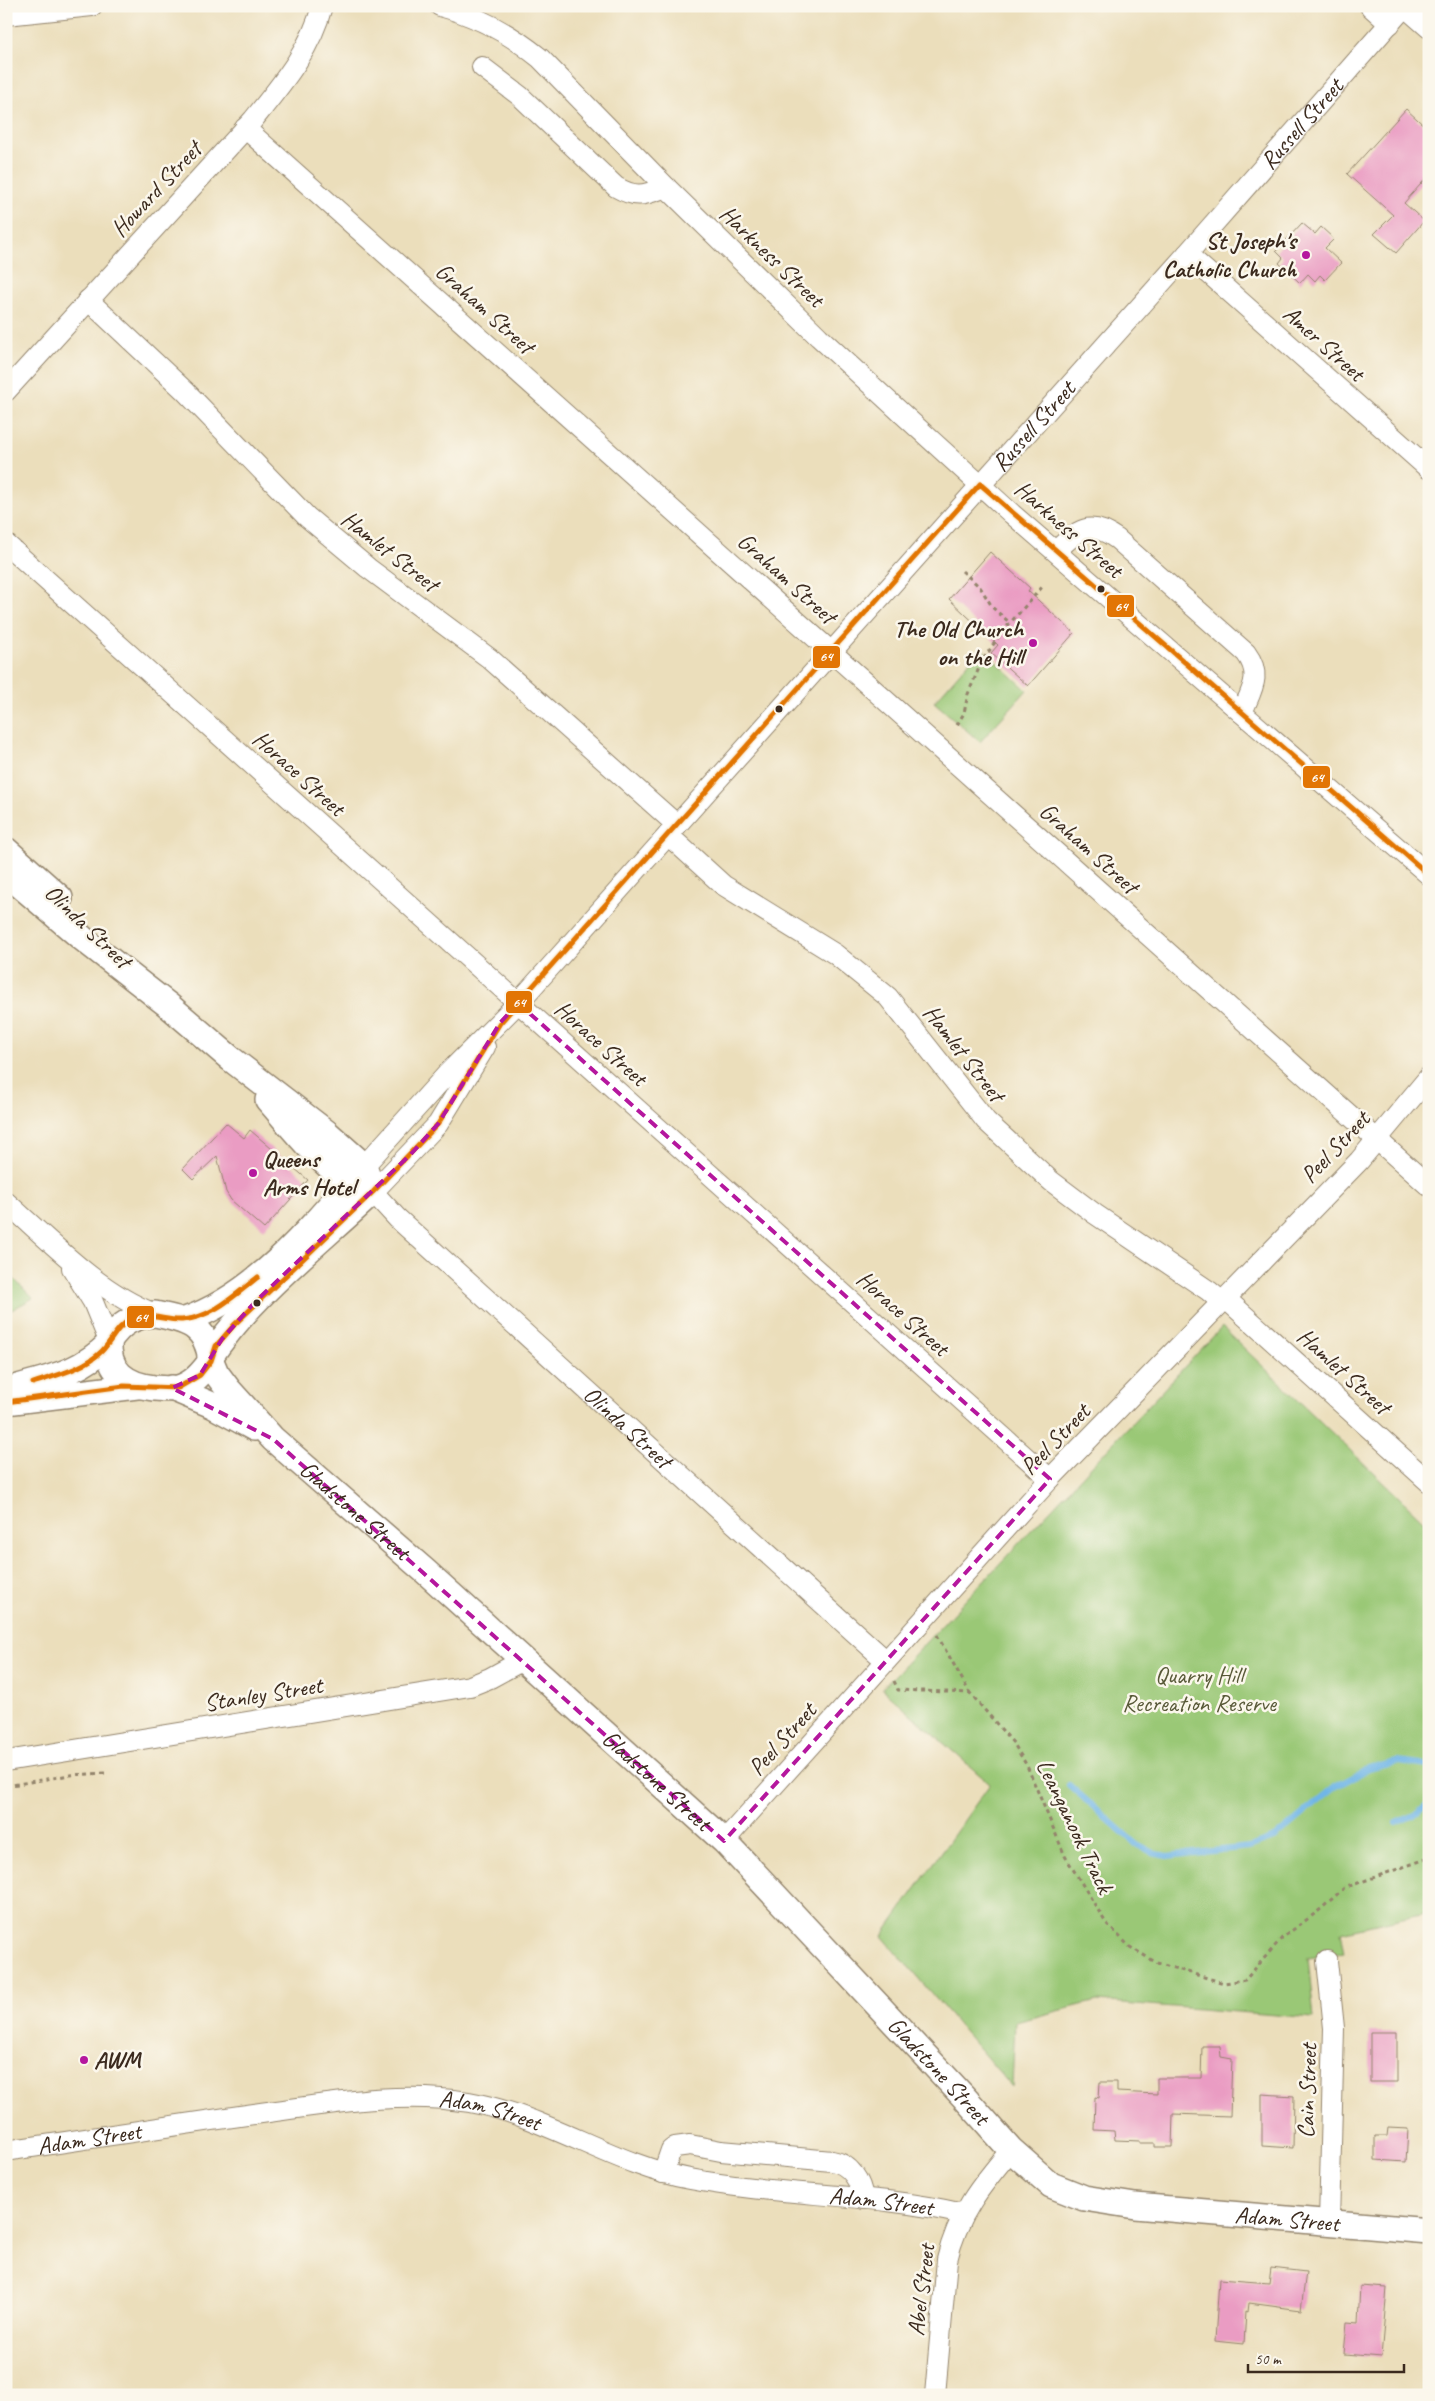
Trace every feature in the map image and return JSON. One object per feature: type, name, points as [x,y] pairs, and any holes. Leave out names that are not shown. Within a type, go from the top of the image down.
[{"type":"main road","name":"Olinda Street","points":[[6,850],[46,884],[168,1004],[231,1060],[310,1147],[357,1174],[373,1192]]},
{"type":"main road","name":"Olinda Street","points":[[6,873],[82,938],[168,1004]]},
{"type":"main road","name":"Russell Street","points":[[185,1320],[217,1307],[259,1276],[303,1236],[357,1174]]},
{"type":"main road","name":"Russell Street","points":[[210,1359],[228,1331],[255,1302],[373,1192]]},
{"type":"main road","points":[[6,1391],[78,1369],[92,1359],[127,1321],[140,1316],[154,1314],[185,1320],[205,1339],[210,1359],[200,1375],[190,1382],[172,1388],[137,1386],[6,1402]]},
{"type":"main road","points":[[109,1342],[117,1370],[124,1380],[137,1386]]},
{"type":"main road","name":"Gladstone Street","points":[[210,1359],[216,1373],[228,1389],[273,1439],[353,1506],[724,1841],[943,2074],[1011,2150]]},
{"type":"main road","name":"Gladstone Street","points":[[172,1388],[212,1405],[273,1439]]},
{"type":"main road","name":"Adam Street","points":[[1011,2150],[1051,2185],[1084,2198],[1134,2206],[1429,2230]]},
{"type":"street","points":[[6,15],[92,6]]},
{"type":"street","name":"Howard Street","points":[[6,391],[245,128],[278,88],[304,50],[322,6]]},
{"type":"street","name":"Harkness Street","points":[[440,6],[486,23],[525,46],[572,89],[666,187],[819,337],[980,484],[1429,875]]},
{"type":"street","points":[[1370,6],[1390,24]]},
{"type":"street","points":[[1405,6],[1429,28]]},
{"type":"street","name":"Russell Street","points":[[357,1174],[448,1074],[518,1003],[1187,254],[1405,6]]},
{"type":"street","points":[[482,67],[520,96],[616,188],[630,195],[638,196],[666,187]]},
{"type":"street","name":"Graham Street","points":[[245,128],[1376,1141],[1429,1186]]},
{"type":"street","name":"Amer Street","points":[[1187,254],[1429,469]]},
{"type":"street","name":"Hamlet Street","points":[[88,300],[184,391],[307,517],[368,568],[490,658],[673,830],[723,885],[835,954],[888,997],[969,1101],[1006,1141],[1073,1198],[1224,1300],[1429,1482]]},
{"type":"street","points":[[1056,551],[1074,534],[1085,529],[1103,530],[1117,539],[1246,653],[1252,661],[1256,678],[1242,713]]},
{"type":"street","name":"Horace Street","points":[[6,544],[1050,1479]]},
{"type":"street","name":"Russell Street","points":[[373,1192],[438,1124],[500,1023]]},
{"type":"street","name":"Peel Street","points":[[724,1841],[1050,1479],[1376,1141],[1429,1077]]},
{"type":"street","name":"Olinda Street","points":[[373,1192],[404,1225],[885,1660]]},
{"type":"street","points":[[6,1202],[60,1250],[118,1296],[154,1314]]},
{"type":"street","points":[[60,1250],[85,1286],[109,1342]]},
{"type":"street","name":"Stanley Street","points":[[6,1761],[470,1686],[490,1678],[523,1660]]},
{"type":"street","name":"Cain Street","points":[[1327,1961],[1334,2028],[1329,2222]]},
{"type":"street","name":"Adam Street","points":[[6,2151],[198,2121],[344,2101],[405,2098],[466,2102],[503,2111],[538,2123],[619,2159],[663,2173],[716,2184],[925,2205],[963,2214]]},
{"type":"street","points":[[663,2173],[671,2150],[682,2145],[721,2151],[832,2161],[844,2165],[850,2170],[861,2184],[863,2199]]},
{"type":"street","name":"Abel Street","points":[[935,2395],[947,2260],[956,2228],[982,2184],[1011,2150]]},
{"type":"path","points":[[962,571],[980,586],[993,608],[1010,623]]},
{"type":"path","points":[[957,725],[964,713],[968,694],[982,661],[1010,623],[1044,585]]},
{"type":"path","name":"Leanganook Track","points":[[935,1632],[970,1693],[1014,1744],[1027,1766],[1065,1856],[1106,1923],[1130,1946],[1157,1963],[1224,1983],[1245,1980],[1282,1938],[1321,1909],[1344,1888],[1429,1858]]},
{"type":"path","points":[[885,1660],[898,1690],[970,1693]]},
{"type":"path","points":[[6,1786],[70,1775],[107,1773]]},
{"type":"highlighted area","points":[[518,1003],[1050,1479],[724,1841],[273,1439],[172,1388],[200,1375],[222,1339],[255,1302],[411,1154],[438,1124],[500,1023]]},
{"type":"green space","points":[[981,648],[1027,690],[980,742],[934,702]]},
{"type":"green space","points":[[6,1271],[33,1298],[6,1313]]},
{"type":"green space","name":"Quarry Hill Recreation Reserve","points":[[1222,1327],[1429,1526],[1429,1912],[1341,1932],[1345,1953],[1308,1958],[1314,2018],[1097,2001],[1015,2022],[1012,2087],[882,1936],[990,1784],[882,1689]]},
{"type":"building","points":[[1406,109],[1429,130],[1429,175],[1404,203],[1424,221],[1396,253],[1374,234],[1393,215],[1347,174]]},
{"type":"building","name":"St Joseph's Catholic Church","points":[[1302,223],[1315,234],[1321,227],[1334,239],[1325,248],[1341,263],[1325,280],[1320,275],[1315,281],[1308,274],[1300,283],[1279,263],[1283,258],[1276,251]]},
{"type":"building","points":[[990,552],[1030,588],[1028,591],[1074,633],[1028,686],[991,653],[998,645],[949,599]]},
{"type":"building","name":"Queens Arms Hotel","points":[[226,1123],[244,1138],[250,1130],[308,1180],[264,1229],[231,1200],[226,1192],[217,1156],[193,1179],[183,1169]]},
{"type":"building","points":[[1370,2032],[1397,2032],[1397,2082],[1370,2082]]},
{"type":"building","points":[[1202,2046],[1220,2046],[1221,2057],[1232,2059],[1230,2116],[1173,2114],[1172,2147],[1155,2147],[1155,2143],[1115,2140],[1114,2131],[1094,2130],[1095,2097],[1099,2098],[1100,2082],[1117,2082],[1117,2092],[1157,2094],[1157,2078],[1201,2078]]},
{"type":"building","points":[[1262,2094],[1294,2096],[1293,2148],[1262,2146]]},
{"type":"building","points":[[1388,2128],[1408,2129],[1406,2162],[1375,2160],[1375,2136],[1387,2136]]},
{"type":"building","points":[[1271,2268],[1306,2272],[1301,2310],[1249,2303],[1248,2312],[1246,2311],[1244,2344],[1215,2341],[1219,2279],[1269,2283]]},
{"type":"building","points":[[1360,2286],[1387,2288],[1381,2357],[1344,2354],[1347,2322],[1358,2323]]},
{"type":"waterway","points":[[1069,1785],[1137,1845],[1152,1853],[1167,1856],[1249,1847],[1274,1838],[1335,1787],[1368,1769],[1397,1762],[1429,1766]]},
{"type":"waterway","points":[[1396,1823],[1414,1815],[1429,1803]]},
{"type":"transit line","name":"64","points":[[980,484],[1429,875]]},
{"type":"transit line","name":"64","points":[[6,1402],[124,1386],[178,1388],[200,1375],[211,1361],[216,1346],[235,1324],[373,1192],[438,1124],[500,1023],[980,484]]},
{"type":"transit line","name":"64","points":[[33,1383],[70,1371],[95,1357],[106,1347],[118,1330],[130,1320],[143,1316],[182,1320],[203,1315],[232,1298],[258,1277]]},
{"type":"place","name":"St Joseph's Catholic Church","points":[[1306,255]]},
{"type":"place","name":"The Old Church on the Hill","points":[[1033,643]]},
{"type":"place","name":"Queens Arms Hotel","points":[[253,1173]]},
{"type":"place","name":"AWM","points":[[84,2060]]}]
